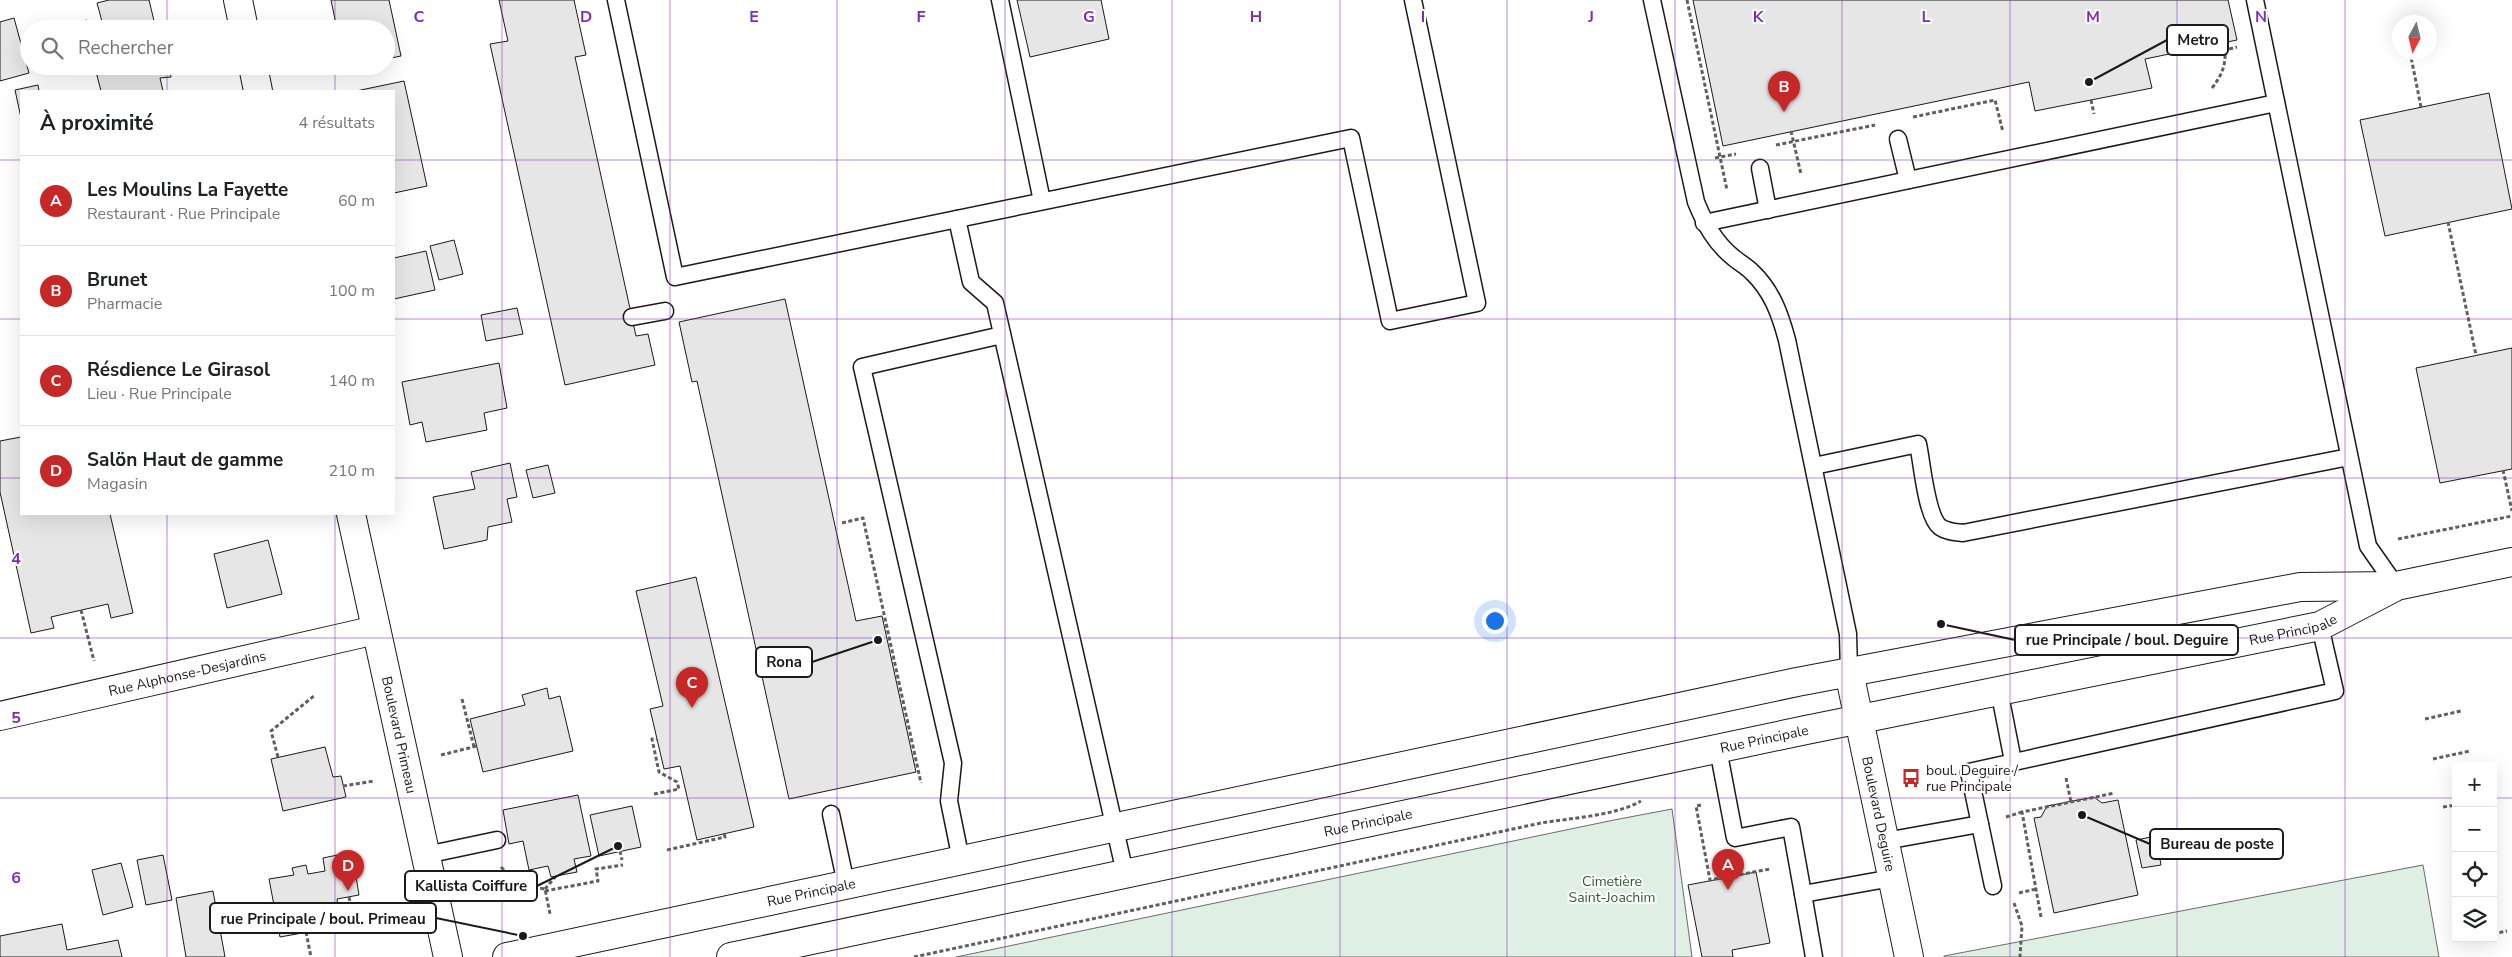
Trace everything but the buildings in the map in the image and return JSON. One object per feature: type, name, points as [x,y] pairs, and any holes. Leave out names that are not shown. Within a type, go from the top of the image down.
[{"type":"street","points":[[238,0],[242,20]]},
{"type":"street","points":[[255,75],[258,90]]},
{"type":"street","name":"Boulevard Primeau","points":[[351,515],[448,957]]},
{"type":"street","name":"Rue Principale","points":[[507,957],[1849,672],[2300,587],[2396,586],[2512,562]]},
{"type":"street","name":"Rue Principale","points":[[731,957],[1859,719],[2320,626],[2396,586]]},
{"type":"street","name":"Rue Alphonse-Desjardins","points":[[0,716],[376,630]]},
{"type":"street","name":"Boulevard Deguire","points":[[1849,672],[1909,957]]},
{"type":"lane","points":[[616,0],[675,277],[1351,138],[1390,321],[1477,303],[1414,0]]},
{"type":"lane","points":[[1000,0],[1042,201]]},
{"type":"lane","points":[[1652,0],[1696,202],[1704,223],[1717,242],[1752,272],[1778,308],[1787,340],[1848,634],[1849,672]]},
{"type":"lane","points":[[2255,0],[2368,546],[2396,586]]},
{"type":"lane","points":[[1704,223],[2276,103]]},
{"type":"lane","points":[[1898,139],[1908,180]]},
{"type":"lane","points":[[1760,168],[1768,210]]},
{"type":"lane","points":[[957,219],[971,282],[995,303],[1125,873]]},
{"type":"lane","points":[[632,317],[665,311]]},
{"type":"lane","points":[[962,860],[949,801],[953,763],[862,367],[1002,335]]},
{"type":"lane","points":[[1814,466],[1918,444],[1932,515],[1940,526],[1952,532],[1963,533],[2349,457]]},
{"type":"lane","points":[[1993,886],[1969,772],[2335,691],[2320,626]]},
{"type":"lane","points":[[1999,690],[2013,762]]},
{"type":"lane","points":[[1718,749],[1735,838],[1791,827],[1814,957]]},
{"type":"lane","points":[[831,814],[846,884]]},
{"type":"lane","points":[[1885,841],[1980,824]]},
{"type":"lane","points":[[426,855],[497,840]]},
{"type":"lane","points":[[1803,894],[1892,878]]},
{"type":"path","points":[[1687,0],[1728,194]]},
{"type":"path","points":[[2205,90],[2212,88],[2221,76],[2226,62],[2225,50]]},
{"type":"path","points":[[2412,60],[2421,108]]},
{"type":"path","points":[[1903,119],[1995,100],[2003,132],[2011,130]]},
{"type":"path","points":[[2092,100],[2094,114]]},
{"type":"path","points":[[2086,115],[2102,112]]},
{"type":"path","points":[[1774,146],[1876,125]]},
{"type":"path","points":[[1791,131],[1801,178]]},
{"type":"path","points":[[1720,157],[1738,153]]},
{"type":"path","points":[[2448,222],[2476,355]]},
{"type":"path","points":[[2503,470],[2512,511]]},
{"type":"path","points":[[2392,541],[2512,516]]},
{"type":"path","points":[[842,523],[863,518],[922,784]]},
{"type":"path","points":[[81,610],[102,692]]},
{"type":"path","points":[[278,757],[271,731],[314,695]]},
{"type":"path","points":[[440,755],[475,747],[462,699]]},
{"type":"path","points":[[2425,719],[2461,711]]},
{"type":"path","points":[[654,794],[679,789],[677,782],[659,772],[652,739],[657,739]]},
{"type":"path","points":[[2433,759],[2470,751]]},
{"type":"path","points":[[343,786],[374,781]]},
{"type":"path","points":[[2041,917],[2022,812],[2115,793]]},
{"type":"path","points":[[914,957],[1541,823],[1616,810],[1631,806],[1643,799],[1645,794]]},
{"type":"path","points":[[1707,804],[1696,806],[1710,880],[1756,872]]},
{"type":"path","points":[[2443,807],[2452,806]]},
{"type":"path","points":[[667,850],[725,837],[724,834]]},
{"type":"path","points":[[494,868],[500,866],[510,876],[524,884],[545,890],[598,881],[596,869],[622,863],[620,852]]},
{"type":"path","points":[[551,920],[545,890],[555,877]]},
{"type":"path","points":[[1993,886],[2009,895],[2018,910],[2022,926],[2020,957]]},
{"type":"path","points":[[2009,895],[2036,889]]},
{"type":"path","points":[[349,897],[352,911]]},
{"type":"path","points":[[2497,933],[2506,931]]},
{"type":"path","points":[[306,932],[311,957]]},
{"type":"green space","name":"Cimetière Saint-Joachim","points":[[1672,809],[1692,957],[956,957],[1614,820]]},
{"type":"green space","points":[[2423,865],[2439,957],[1944,957],[1944,956]]},
{"type":"place","name":"Metro","points":[[2089,82]]},
{"type":"place","name":"Brunet","points":[[1784,112]]},
{"type":"place","name":"rue Principale / boul. Deguire","points":[[1941,624]]},
{"type":"place","name":"Rona","points":[[878,640]]},
{"type":"place","name":"Résdience Le Girasol","points":[[692,708]]},
{"type":"place","name":"boul. Deguire / rue Principale","points":[[1911,778]]},
{"type":"place","name":"Bureau de poste","points":[[2082,815]]},
{"type":"place","name":"Kallista Coiffure","points":[[618,846]]},
{"type":"place","name":"Les Moulins La Fayette","points":[[1728,890]]},
{"type":"place","name":"Salön Haut de gamme","points":[[348,891]]},
{"type":"place","name":"rue Principale / boul. Primeau","points":[[523,936]]}]
